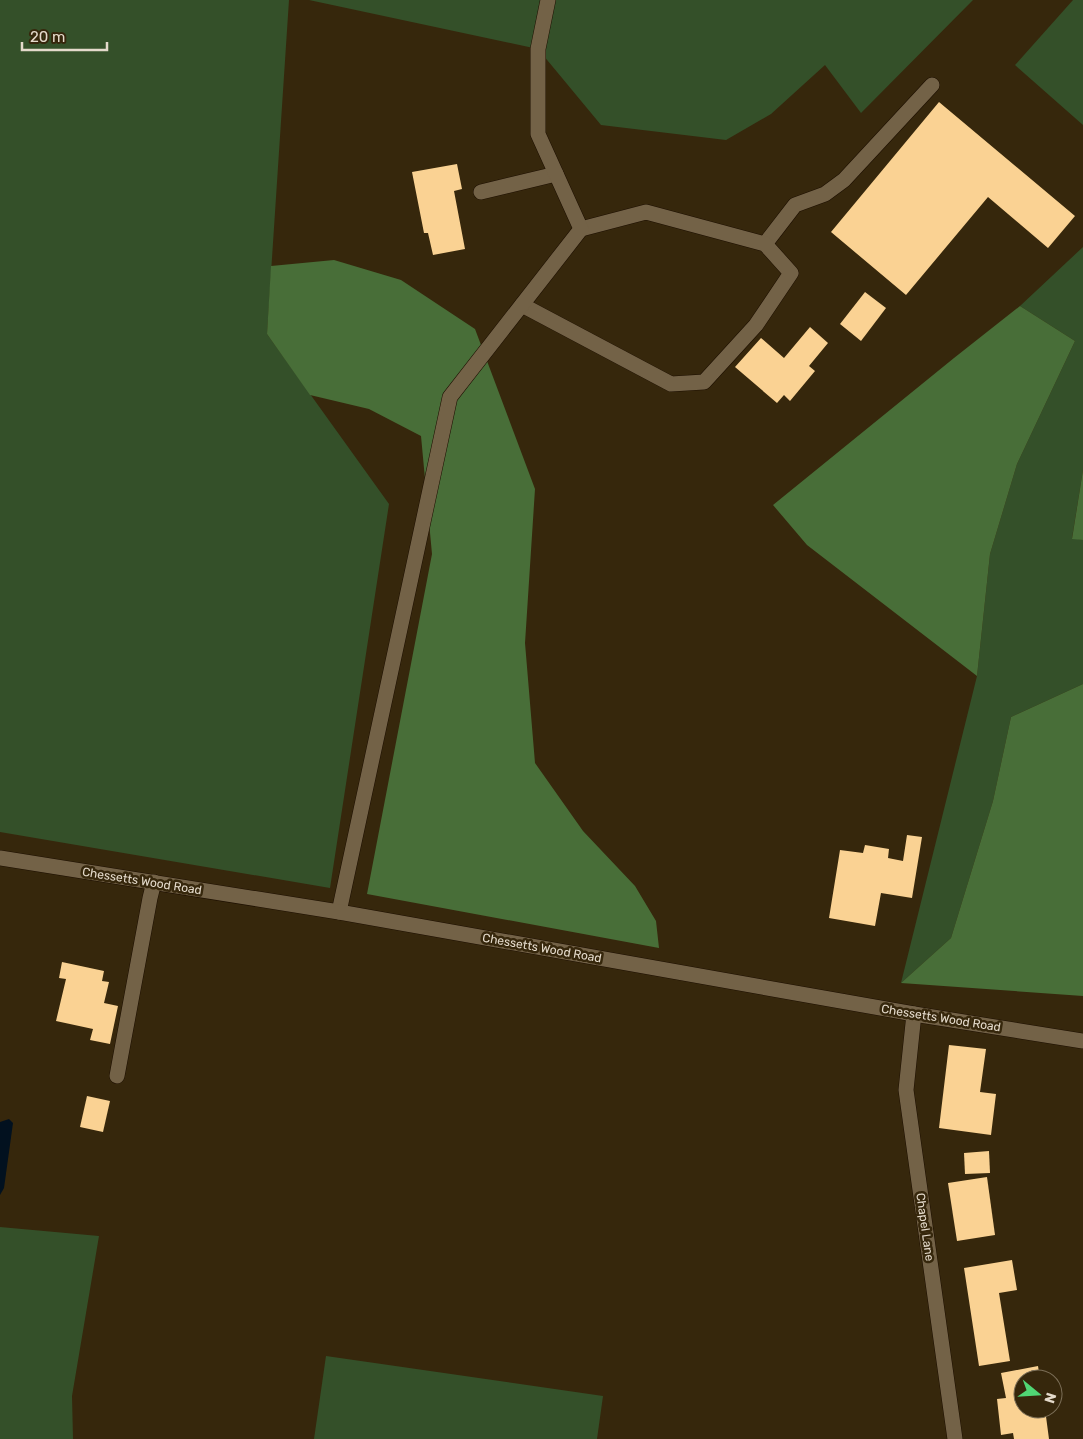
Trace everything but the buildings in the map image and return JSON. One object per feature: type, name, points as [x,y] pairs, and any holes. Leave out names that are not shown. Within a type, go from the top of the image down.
[{"type":"street","points":[[548,0],[538,49],[538,134],[581,230]]},
{"type":"street","points":[[765,244],[795,205],[825,194],[844,180],[932,85]]},
{"type":"street","points":[[482,192],[556,174]]},
{"type":"street","points":[[339,912],[450,397],[522,305],[581,230],[646,212],[765,244],[791,273],[756,325],[704,382],[671,384],[522,305]]},
{"type":"street","name":"Chessetts Wood Road","points":[[0,858],[339,912],[914,1014],[1083,1041]]},
{"type":"street","points":[[117,1076],[154,882]]},
{"type":"street","name":"Chapel Lane","points":[[914,1014],[906,1090],[955,1439]]},
{"type":"green space","points":[[0,0],[289,0],[267,334],[389,504],[330,888],[0,832]]},
{"type":"green space","points":[[309,0],[973,0],[861,113],[825,65],[771,114],[726,140],[601,125],[538,49]]},
{"type":"green space","points":[[1073,0],[1083,0],[1083,125],[1015,65]]},
{"type":"green space","points":[[1083,247],[1083,470],[1072,538],[1083,540],[1083,684],[1011,717],[993,801],[951,938],[901,983],[977,676],[990,554],[1017,464],[1075,341],[1020,306]]},
{"type":"green space","points":[[334,260],[401,280],[475,329],[535,489],[525,643],[535,763],[583,831],[635,886],[656,921],[659,948],[367,894],[432,554],[421,436],[369,409],[310,395],[267,334],[271,266]]},
{"type":"green space","points":[[1020,306],[1075,341],[1017,464],[990,554],[977,676],[807,545],[773,505]]},
{"type":"green space","points":[[1083,470],[1083,540],[1072,539]]},
{"type":"green space","points":[[1083,684],[1083,996],[901,983],[951,938],[993,801],[1011,717]]},
{"type":"green space","points":[[0,1227],[99,1236],[72,1396],[73,1439],[0,1439]]},
{"type":"green space","points":[[326,1356],[603,1396],[597,1439],[314,1439]]},
{"type":"water","points":[[9,1119],[13,1123],[4,1188],[0,1195],[0,1122]]}]
